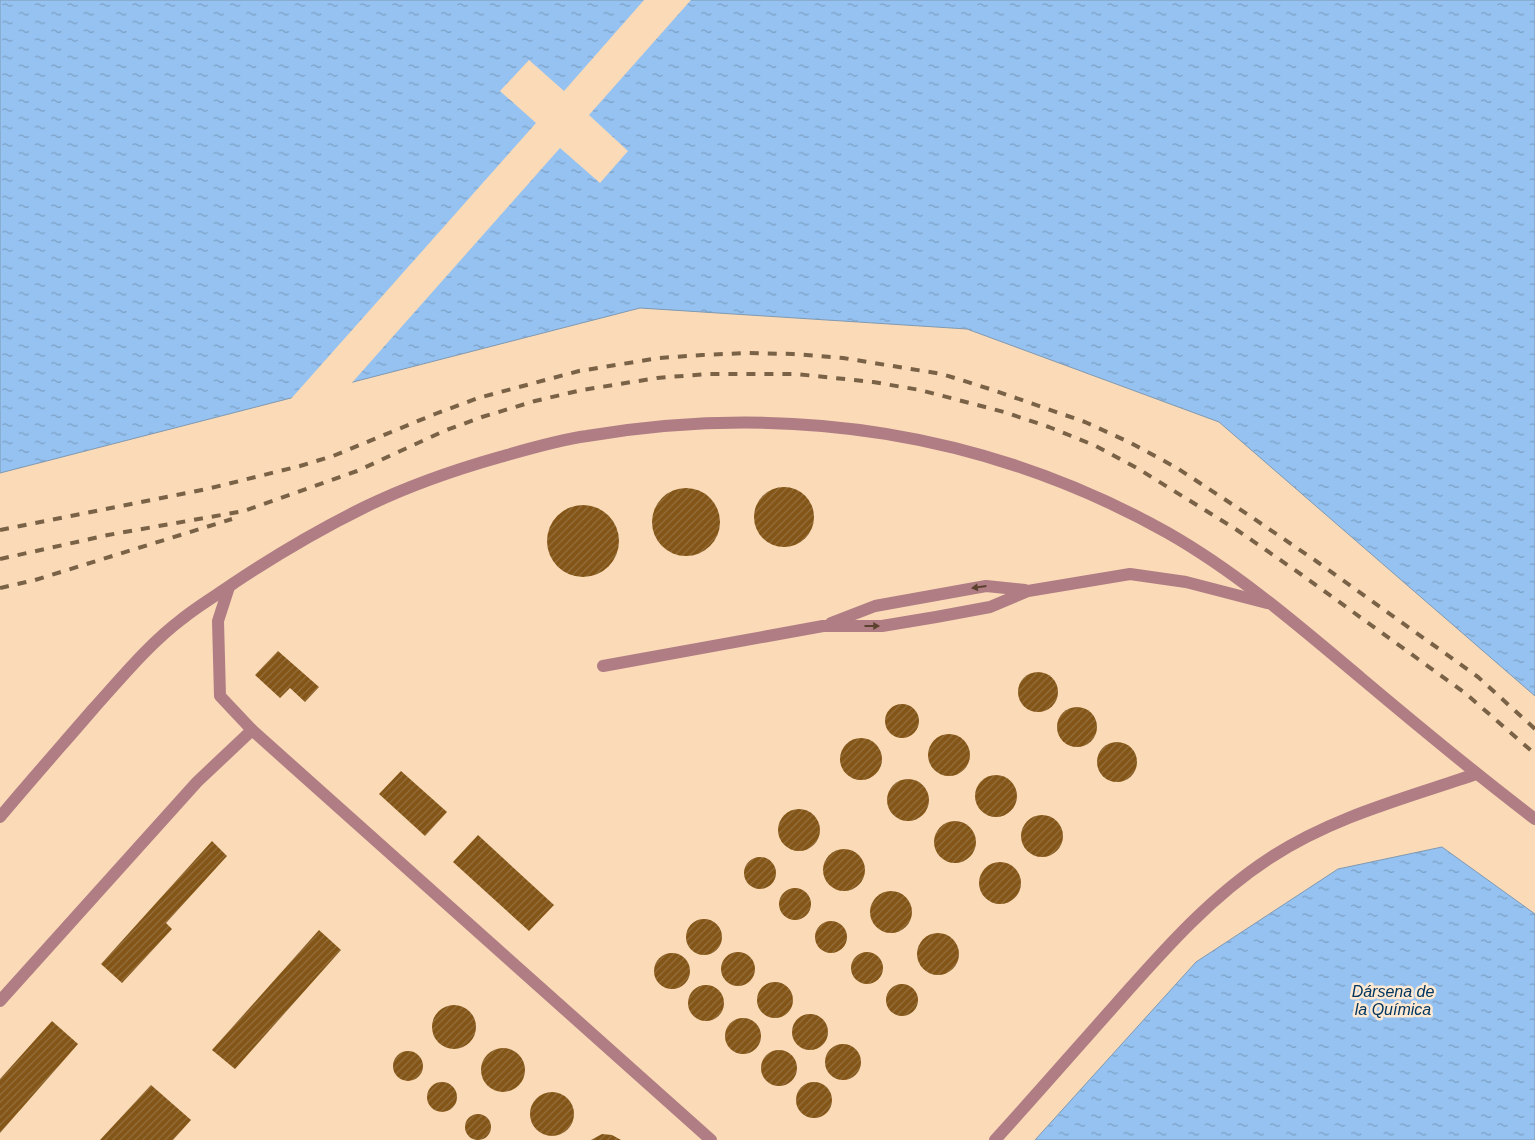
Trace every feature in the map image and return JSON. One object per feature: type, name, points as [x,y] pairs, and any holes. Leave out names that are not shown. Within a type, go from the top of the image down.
[{"type":"lane","points":[[0,816],[148,648],[182,619],[262,565],[312,535],[367,506],[472,465],[539,447],[600,434],[708,422],[778,422],[842,427],[945,445],[1014,465],[1113,504],[1212,560],[1274,605],[1476,774],[1535,819]]},
{"type":"lane","points":[[603,666],[823,626],[882,626],[936,617],[990,607],[1028,591],[1130,574],[1186,582],[1274,605]]},
{"type":"lane","points":[[823,626],[875,606],[986,586],[1028,591]]},
{"type":"lane","points":[[229,587],[218,621],[220,696],[252,730],[711,1140]]},
{"type":"lane","points":[[0,1001],[197,782],[252,730]]},
{"type":"lane","points":[[995,1140],[1167,946],[1200,913],[1235,884],[1270,858],[1344,819],[1476,774]]},
{"type":"water","points":[[0,0],[1535,0],[1535,696],[1219,422],[967,329],[640,308],[0,473]]},
{"type":"water","name":"Dársena de la Química","points":[[1442,847],[1535,914],[1535,1140],[1035,1140],[1196,962],[1338,869]]},
{"type":"pier","points":[[644,0],[691,0],[589,115],[628,151],[600,183],[560,148],[350,385],[289,401],[536,123],[500,91],[529,60],[564,91]]},
{"type":"building","points":[[784,487],[800,492],[805,496],[809,501],[814,517],[809,533],[805,538],[800,542],[784,547],[768,542],[763,538],[759,533],[754,517],[759,501],[763,496],[768,492]]},
{"type":"building","points":[[686,488],[699,491],[710,498],[717,509],[720,522],[717,535],[710,546],[699,553],[686,556],[673,553],[662,546],[655,535],[652,522],[655,509],[662,498],[673,491]]},
{"type":"building","points":[[583,505],[603,511],[613,521],[619,541],[613,561],[603,571],[583,577],[563,571],[553,561],[547,541],[553,521],[563,511]]},
{"type":"building","points":[[278,651],[319,687],[305,702],[290,688],[280,698],[255,675]]},
{"type":"building","points":[[1042,672],[1049,675],[1055,681],[1058,692],[1057,700],[1049,709],[1042,712],[1034,712],[1027,709],[1019,700],[1018,688],[1021,681],[1030,673]]},
{"type":"building","points":[[902,704],[914,709],[919,721],[914,733],[902,738],[890,733],[885,721],[890,709]]},
{"type":"building","points":[[1081,707],[1088,710],[1094,716],[1097,727],[1096,735],[1088,744],[1081,747],[1073,747],[1066,744],[1058,735],[1057,723],[1060,716],[1069,708]]},
{"type":"building","points":[[945,734],[953,734],[964,740],[970,755],[964,770],[953,776],[945,776],[934,770],[928,759],[928,751],[934,740]]},
{"type":"building","points":[[865,738],[873,741],[879,747],[882,759],[879,771],[873,777],[857,780],[849,777],[843,771],[840,755],[843,747],[849,741]]},
{"type":"building","points":[[1121,742],[1128,745],[1134,751],[1137,762],[1136,770],[1128,779],[1121,782],[1113,782],[1106,779],[1098,770],[1097,758],[1100,751],[1109,743]]},
{"type":"building","points":[[401,771],[447,812],[425,836],[379,794]]},
{"type":"building","points":[[1000,775],[1008,778],[1014,784],[1017,796],[1014,808],[1008,814],[992,817],[984,814],[978,808],[975,792],[978,784],[984,778]]},
{"type":"building","points":[[904,779],[912,779],[923,785],[929,800],[923,815],[912,821],[904,821],[893,815],[887,804],[887,796],[893,785]]},
{"type":"building","points":[[803,809],[811,812],[817,818],[820,830],[817,842],[811,848],[795,851],[787,848],[781,842],[778,826],[781,818],[787,812]]},
{"type":"building","points":[[1038,815],[1046,815],[1057,821],[1063,836],[1057,851],[1046,857],[1038,857],[1027,851],[1021,840],[1021,832],[1027,821]]},
{"type":"building","points":[[959,821],[967,824],[973,830],[976,842],[973,854],[967,860],[951,863],[943,860],[937,854],[934,838],[937,830],[943,824]]},
{"type":"building","points":[[478,835],[554,905],[529,931],[453,862]]},
{"type":"building","points":[[212,841],[227,856],[166,923],[172,929],[122,983],[101,964]]},
{"type":"building","points":[[848,849],[856,852],[862,858],[865,870],[862,882],[856,888],[840,891],[832,888],[826,882],[823,866],[826,858],[832,852]]},
{"type":"building","points":[[760,857],[772,861],[776,873],[772,885],[760,889],[748,885],[744,873],[748,861]]},
{"type":"building","points":[[1004,862],[1012,865],[1018,871],[1021,883],[1018,895],[1012,901],[996,904],[988,901],[982,895],[979,879],[982,871],[988,865]]},
{"type":"building","points":[[795,888],[807,892],[811,904],[807,916],[795,920],[783,916],[779,904],[783,892]]},
{"type":"building","points":[[887,891],[895,891],[906,897],[912,912],[906,927],[895,933],[887,933],[876,927],[870,916],[870,908],[876,897]]},
{"type":"building","points":[[704,919],[716,925],[722,937],[716,949],[704,955],[692,949],[686,937],[692,925]]},
{"type":"building","points":[[831,921],[843,925],[847,937],[843,949],[831,953],[819,949],[815,937],[819,925]]},
{"type":"building","points":[[319,930],[341,950],[235,1069],[212,1050]]},
{"type":"building","points":[[942,933],[950,936],[956,942],[959,954],[956,966],[950,972],[934,975],[926,972],[920,966],[917,950],[920,942],[926,936]]},
{"type":"building","points":[[738,952],[745,953],[750,957],[754,962],[754,976],[750,981],[745,985],[738,986],[731,985],[726,981],[722,976],[721,969],[722,962],[726,957],[731,953]]},
{"type":"building","points":[[867,952],[879,956],[883,968],[879,980],[867,984],[855,980],[851,968],[855,956]]},
{"type":"building","points":[[672,953],[684,959],[690,971],[684,983],[672,989],[660,983],[654,971],[660,959]]},
{"type":"building","points":[[775,982],[787,988],[793,1000],[787,1012],[775,1018],[763,1012],[757,1000],[763,988]]},
{"type":"building","points":[[902,984],[908,985],[913,989],[917,994],[917,1006],[913,1011],[908,1015],[902,1016],[896,1015],[891,1011],[887,1006],[886,1000],[887,994],[891,989],[896,985]]},
{"type":"building","points":[[706,985],[718,991],[724,1003],[718,1015],[706,1021],[694,1015],[688,1003],[694,991]]},
{"type":"building","points":[[454,1005],[466,1009],[472,1015],[476,1027],[472,1039],[466,1045],[454,1049],[442,1045],[436,1039],[432,1027],[436,1015],[442,1009]]},
{"type":"building","points":[[810,1014],[822,1020],[828,1032],[822,1044],[810,1050],[798,1044],[792,1032],[798,1020]]},
{"type":"building","points":[[743,1018],[755,1024],[761,1036],[755,1048],[743,1054],[731,1048],[725,1036],[731,1024]]},
{"type":"building","points":[[52,1021],[78,1044],[0,1133],[0,1079]]},
{"type":"building","points":[[843,1044],[855,1050],[861,1062],[855,1074],[843,1080],[831,1074],[825,1062],[831,1050]]},
{"type":"building","points":[[503,1048],[515,1052],[521,1058],[525,1070],[521,1082],[515,1088],[503,1092],[491,1088],[485,1082],[481,1070],[485,1058],[491,1052]]},
{"type":"building","points":[[779,1050],[791,1056],[797,1068],[791,1080],[779,1086],[767,1080],[761,1068],[767,1056]]},
{"type":"building","points":[[408,1051],[414,1052],[422,1060],[422,1072],[414,1080],[408,1081],[402,1080],[394,1072],[393,1066],[394,1060],[402,1052]]},
{"type":"building","points":[[442,1082],[448,1083],[456,1091],[456,1103],[448,1111],[442,1112],[436,1111],[428,1103],[427,1097],[428,1091],[436,1083]]},
{"type":"building","points":[[814,1082],[826,1088],[832,1100],[826,1112],[814,1118],[802,1112],[796,1100],[802,1088]]},
{"type":"building","points":[[151,1085],[191,1120],[173,1140],[100,1140]]},
{"type":"building","points":[[552,1092],[564,1096],[570,1102],[574,1114],[570,1126],[564,1132],[552,1136],[540,1132],[534,1126],[530,1114],[534,1102],[540,1096]]},
{"type":"building","points":[[478,1114],[487,1118],[491,1127],[487,1136],[478,1140],[469,1136],[465,1127],[469,1118]]},
{"type":"building","points":[[602,1134],[612,1135],[621,1140],[591,1140]]},
{"type":"railway","points":[[0,530],[207,489],[300,466],[333,456],[478,398],[579,371],[659,358],[702,355],[747,353],[843,358],[942,374],[1085,422],[1131,443],[1177,468],[1316,561],[1478,677],[1535,729]]},
{"type":"railway","points":[[0,559],[108,535],[244,511],[357,471],[444,431],[482,417],[535,401],[582,390],[657,378],[707,374],[796,374],[873,382],[920,390],[1004,412],[1049,427],[1096,446],[1137,468],[1237,530],[1302,575],[1465,693],[1535,754]]},
{"type":"railway","points":[[0,588],[35,580],[232,519]]}]
